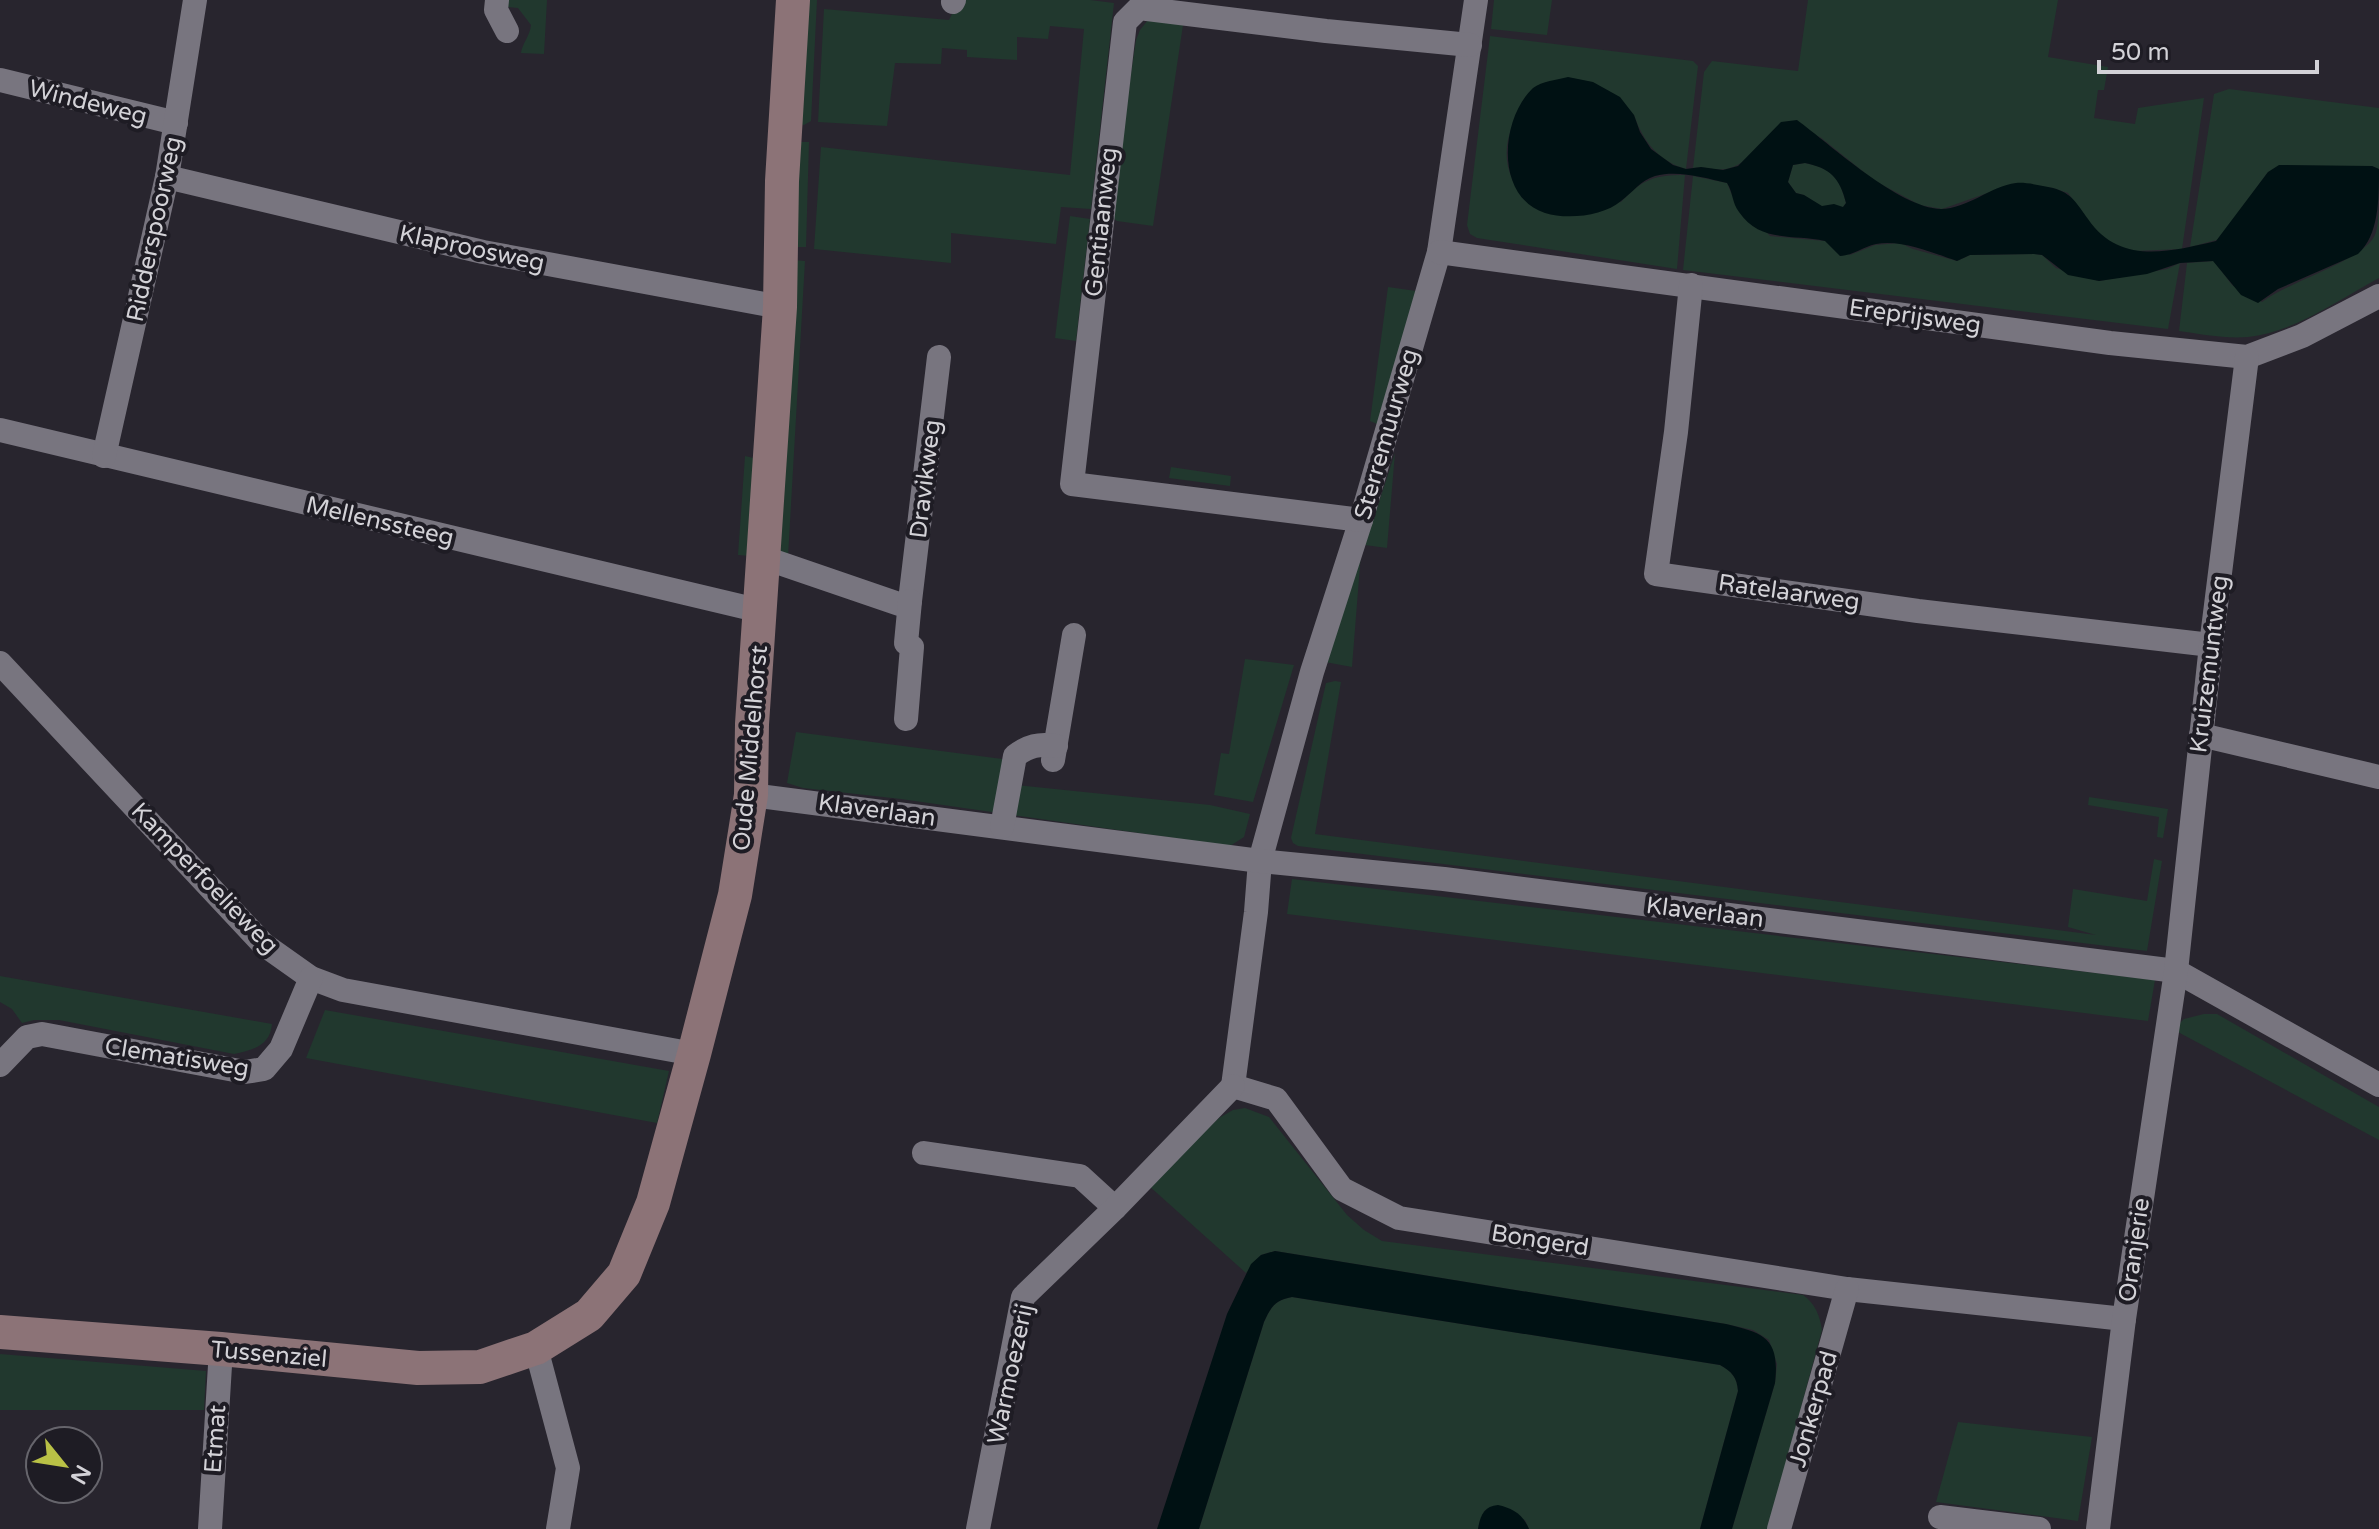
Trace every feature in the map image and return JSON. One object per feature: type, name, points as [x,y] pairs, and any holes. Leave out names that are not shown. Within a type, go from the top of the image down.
[{"type":"street","name":"Ridderspoorweg","points":[[104,456],[167,177],[195,0]]},
{"type":"street","points":[[497,0],[496,10],[507,31]]},
{"type":"street","name":"Oude Middelhorst","points":[[536,1348],[589,1315],[624,1274],[653,1203],[735,895],[751,795],[752,724],[780,307],[782,181],[793,0]]},
{"type":"street","name":"Sterremuurweg","points":[[1260,861],[1312,672],[1361,520],[1439,252],[1476,0]]},
{"type":"street","name":"Gentiaanweg","points":[[1361,520],[1072,484],[1125,22],[1139,8],[1470,45]]},
{"type":"street","name":"Windeweg","points":[[0,80],[176,123]]},
{"type":"street","name":"Klaproosweg","points":[[167,177],[483,252],[780,307]]},
{"type":"street","name":"Ereprijsweg","points":[[1439,252],[2110,343],[2247,357],[2302,336],[2379,296]]},
{"type":"street","name":"Ratelaarweg","points":[[1691,285],[1676,432],[1656,574],[1934,613],[2211,645]]},
{"type":"street","name":"Dravikweg","points":[[906,719],[912,647],[906,643],[939,357]]},
{"type":"street","name":"Kruizemuntweg","points":[[2176,971],[2211,645],[2247,357]]},
{"type":"street","name":"Mellenssteeg","points":[[0,430],[761,611]]},
{"type":"street","points":[[765,558],[899,604],[910,601]]},
{"type":"street","points":[[1002,827],[1015,756],[1027,748],[1044,744],[1054,753],[1074,635]]},
{"type":"street","name":"Kamperfoelieweg","points":[[0,663],[263,944],[311,978],[343,990],[694,1054]]},
{"type":"street","points":[[2201,735],[2379,777]]},
{"type":"street","name":"Klaverlaan","points":[[751,795],[1260,861],[1444,879],[2176,971],[2379,1085]]},
{"type":"street","points":[[1233,1086],[1260,861]]},
{"type":"street","name":"Oranjerie","points":[[2098,1529],[2124,1319],[2176,971]]},
{"type":"street","name":"Clematisweg","points":[[0,1065],[27,1037],[42,1034],[245,1072],[264,1069],[281,1049],[311,978]]},
{"type":"street","name":"Warmoezerij","points":[[978,1529],[1023,1297],[1115,1208],[1233,1086]]},
{"type":"street","name":"Bongerd","points":[[1233,1086],[1276,1099],[1342,1189],[1399,1218],[1847,1289],[2124,1319]]},
{"type":"street","points":[[924,1153],[1080,1176],[1115,1208]]},
{"type":"street","name":"Jonkerpad","points":[[1779,1529],[1847,1289]]},
{"type":"street","name":"Tussenziel","points":[[0,1332],[418,1368],[480,1367],[536,1348]]},
{"type":"street","points":[[536,1348],[568,1468],[558,1529]]},
{"type":"street","name":"Etmat","points":[[210,1529],[221,1349]]},
{"type":"street","points":[[1940,1517],[2039,1529]]},
{"type":"green space","points":[[508,0],[547,0],[544,54],[521,53],[531,25],[518,8],[508,7]]},
{"type":"green space","points":[[804,0],[817,0],[811,121],[804,125],[798,124]]},
{"type":"green space","points":[[959,0],[1090,0],[1114,3],[1091,209],[1061,207],[1056,244],[951,233],[951,263],[814,249],[821,147],[1070,175],[1084,29],[1050,26],[1048,39],[1017,37],[1017,60],[967,57],[967,50],[942,48],[941,64],[895,63],[887,126],[818,122],[824,9],[949,20]]},
{"type":"green space","points":[[1494,0],[1552,0],[1547,35],[1491,29]]},
{"type":"green space","points":[[1808,0],[2058,0],[2048,57],[2108,67],[2104,90],[2098,90],[2094,118],[2135,124],[2138,108],[2204,98],[2182,249],[2134,251],[2116,247],[2098,234],[2068,193],[2053,188],[2016,183],[1942,209],[1920,205],[1875,181],[1820,137],[1781,123],[1756,150],[1734,167],[1693,168],[1704,72],[1712,61],[1798,71]]},
{"type":"green space","points":[[1148,20],[1183,25],[1153,226],[1117,221],[1110,216],[1136,40]]},
{"type":"green space","points":[[1490,36],[1693,61],[1698,66],[1686,169],[1667,161],[1653,149],[1634,115],[1534,88],[1516,119],[1507,148],[1511,177],[1533,206],[1621,202],[1650,180],[1685,175],[1677,269],[1477,238],[1470,234],[1467,225]]},
{"type":"green space","points":[[2229,89],[2379,108],[2379,169],[2372,166],[2268,172],[2220,239],[2190,247],[2214,94]]},
{"type":"green space","points":[[799,142],[809,142],[806,247],[794,247]]},
{"type":"green space","points":[[1805,163],[1833,175],[1846,203],[1843,207],[1822,207],[1796,193],[1788,182],[1793,165]]},
{"type":"green space","points":[[1693,176],[1727,183],[1732,195],[1770,236],[1825,241],[1850,255],[1875,245],[1900,243],[1957,261],[1970,255],[2034,254],[2042,255],[2056,268],[2099,281],[2167,269],[2180,263],[2168,329],[1683,270]]},
{"type":"green space","points":[[2379,209],[2379,278],[2316,314],[2265,334],[2231,337],[2179,331],[2187,263],[2214,261],[2232,285],[2262,302],[2341,262],[2368,244],[2376,232]]},
{"type":"green space","points":[[1070,216],[1090,219],[1076,341],[1055,338]]},
{"type":"green space","points":[[792,260],[805,261],[788,557],[776,555]]},
{"type":"green space","points":[[1388,287],[1416,291],[1377,424],[1370,421]]},
{"type":"green space","points":[[1395,453],[1387,548],[1365,545]]},
{"type":"green space","points":[[745,456],[758,459],[751,556],[738,555]]},
{"type":"green space","points":[[1171,467],[1231,476],[1230,486],[1169,478]]},
{"type":"green space","points":[[1361,553],[1352,667],[1325,662]]},
{"type":"green space","points":[[1245,659],[1294,665],[1253,802],[1214,795],[1221,753],[1229,754]]},
{"type":"green space","points":[[1341,682],[1315,834],[2096,935],[2068,927],[2073,889],[2147,901],[2154,859],[2162,861],[2147,951],[1298,846],[1291,838],[1326,683]]},
{"type":"green space","points":[[796,732],[1010,760],[1007,784],[1210,805],[1250,814],[1244,837],[1230,846],[803,788],[787,783]]},
{"type":"green space","points":[[2089,797],[2168,809],[2163,838],[2157,837],[2159,817],[2088,805]]},
{"type":"green space","points":[[1292,879],[2155,980],[2148,1021],[1287,914]]},
{"type":"green space","points":[[0,976],[272,1024],[271,1031],[264,1042],[254,1049],[234,1054],[59,1020],[22,1023],[12,1009],[0,1002]]},
{"type":"green space","points":[[325,1010],[669,1071],[657,1123],[306,1058]]},
{"type":"green space","points":[[2217,1014],[2379,1107],[2379,1140],[2178,1032],[2178,1025],[2184,1019]]},
{"type":"green space","points":[[1245,1108],[1269,1117],[1347,1215],[1382,1241],[1803,1295],[1807,1298],[1816,1310],[1822,1330],[1768,1529],[1732,1529],[1775,1383],[1777,1364],[1769,1340],[1753,1330],[1726,1324],[1275,1251],[1261,1255],[1246,1273],[1148,1185],[1219,1118],[1233,1110]]},
{"type":"green space","points":[[1292,1297],[1720,1365],[1733,1375],[1738,1391],[1700,1529],[1529,1529],[1525,1520],[1485,1510],[1478,1529],[1199,1529],[1264,1322],[1274,1305]]},
{"type":"green space","points":[[0,1354],[206,1371],[204,1410],[0,1410]]},
{"type":"green space","points":[[1958,1422],[2092,1437],[2078,1521],[1936,1502]]},
{"type":"shaded area","points":[[1568,77],[1593,82],[1620,97],[1634,115],[1651,149],[1673,165],[1686,169],[1701,167],[1723,170],[1738,166],[1781,122],[1797,120],[1886,187],[1924,206],[1951,208],[2016,183],[2053,188],[2074,200],[2100,234],[2130,249],[2163,251],[2216,241],[2268,172],[2279,165],[2372,166],[2379,169],[2376,216],[2370,237],[2358,254],[2278,289],[2258,303],[2241,295],[2213,261],[2180,263],[2147,274],[2099,281],[2068,275],[2042,255],[2034,254],[1970,255],[1957,261],[1917,248],[1886,243],[1840,256],[1825,241],[1778,236],[1757,229],[1737,209],[1727,183],[1691,175],[1655,176],[1614,206],[1595,213],[1554,215],[1529,204],[1517,191],[1508,156],[1509,137],[1514,118],[1533,88]],"holes":[[[1793,165],[1814,165],[1827,171],[1837,181],[1846,203],[1843,207],[1834,204],[1822,206],[1796,193],[1788,182]]]},
{"type":"shaded area","points":[[1275,1251],[1726,1324],[1760,1335],[1772,1347],[1775,1356],[1775,1383],[1732,1529],[1700,1529],[1738,1391],[1733,1375],[1720,1365],[1292,1297],[1274,1305],[1264,1322],[1199,1529],[1157,1529],[1227,1314],[1251,1264],[1261,1255]]},
{"type":"shaded area","points":[[1498,1505],[1516,1512],[1529,1529],[1478,1529],[1484,1512]]}]
